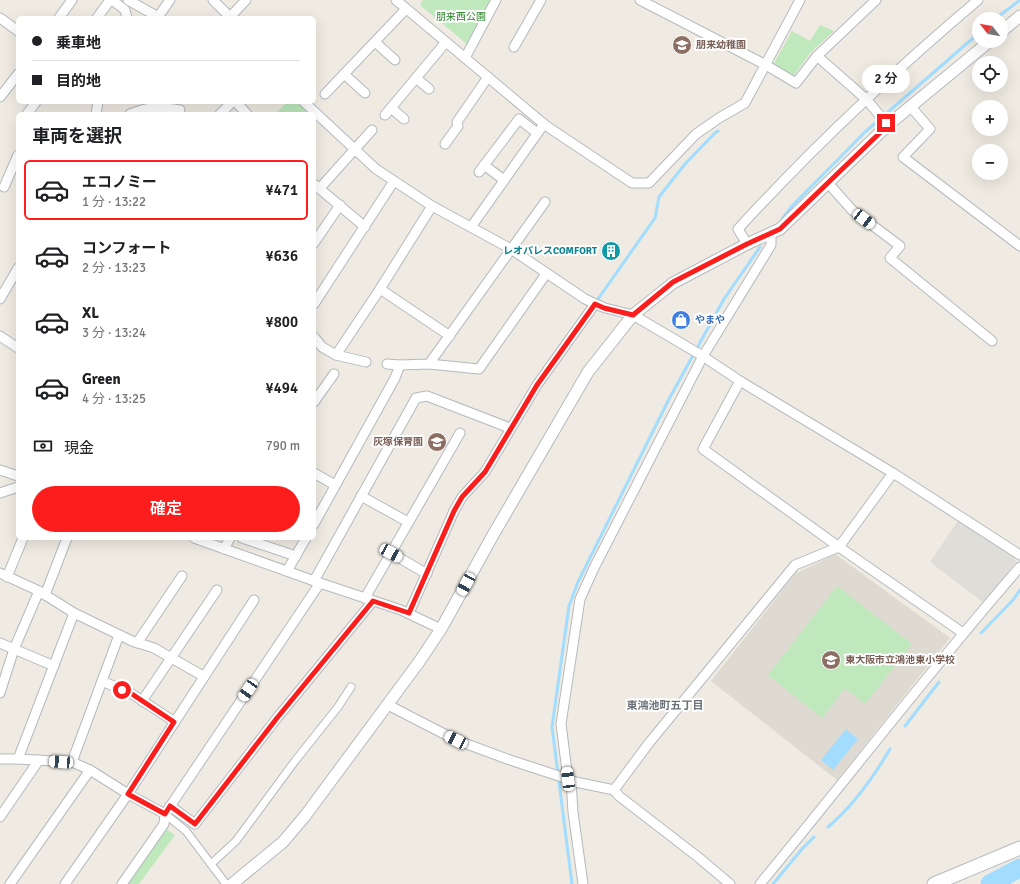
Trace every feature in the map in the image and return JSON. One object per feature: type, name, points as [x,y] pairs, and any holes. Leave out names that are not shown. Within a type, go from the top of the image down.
[{"type":"main road","points":[[934,884],[1020,848]]},
{"type":"street","points":[[60,16],[72,0]]},
{"type":"street","points":[[99,16],[111,0],[125,10],[126,16]]},
{"type":"street","points":[[128,0],[157,16]]},
{"type":"street","points":[[160,16],[170,0]]},
{"type":"street","points":[[213,0],[228,16]]},
{"type":"street","points":[[230,16],[246,0]]},
{"type":"street","points":[[396,0],[544,124],[632,183],[649,183],[696,134],[744,103],[800,0]]},
{"type":"street","points":[[465,58],[496,0]]},
{"type":"street","points":[[514,47],[541,0]]},
{"type":"street","points":[[643,1],[766,65],[796,83],[817,56],[876,0]]},
{"type":"street","points":[[747,244],[738,229],[866,99],[978,0]]},
{"type":"street","points":[[325,94],[406,9]]},
{"type":"street","points":[[1008,26],[1020,16]]},
{"type":"street","points":[[0,18],[16,30]]},
{"type":"street","points":[[375,42],[395,60]]},
{"type":"street","points":[[404,119],[388,111],[446,42]]},
{"type":"street","points":[[232,884],[283,842],[305,816],[388,705],[441,629],[493,535],[588,372],[633,315],[673,282],[747,244],[780,229],[887,124],[911,107],[982,48]]},
{"type":"street","points":[[817,56],[866,99],[887,124]]},
{"type":"street","points":[[344,74],[365,93]]},
{"type":"street","points":[[445,144],[458,126],[457,122],[488,76]]},
{"type":"street","points":[[0,97],[16,77]]},
{"type":"street","points":[[416,78],[429,89]]},
{"type":"street","points":[[222,112],[230,104]]},
{"type":"street","points":[[238,104],[245,112]]},
{"type":"street","points":[[306,104],[315,112]]},
{"type":"street","points":[[136,112],[160,106],[180,110]]},
{"type":"street","points":[[911,107],[930,129],[903,156],[1020,246]]},
{"type":"street","points":[[316,113],[376,169],[432,206],[511,249],[585,299],[604,308],[633,315],[689,348],[740,381],[894,474],[1020,555]]},
{"type":"street","points":[[504,180],[481,169],[519,119],[537,133]]},
{"type":"street","points":[[471,227],[544,124]]},
{"type":"street","points":[[365,227],[317,186],[372,130]]},
{"type":"street","points":[[4,187],[16,160]]},
{"type":"street","points":[[316,301],[394,181]]},
{"type":"street","points":[[828,183],[852,210],[900,246],[890,258],[992,341]]},
{"type":"street","points":[[429,364],[545,202]]},
{"type":"street","points":[[316,241],[340,205]]},
{"type":"street","points":[[336,355],[380,289],[432,206]]},
{"type":"street","points":[[583,884],[561,724],[580,599],[594,568],[702,356],[771,245],[771,233]]},
{"type":"street","points":[[0,299],[16,271]]},
{"type":"street","points":[[387,364],[429,364],[479,369],[546,274]]},
{"type":"street","points":[[380,289],[450,336]]},
{"type":"street","points":[[409,613],[454,511],[462,497],[485,472],[537,385],[595,304]]},
{"type":"street","points":[[0,336],[16,347]]},
{"type":"street","points":[[316,340],[322,347],[336,355],[366,362]]},
{"type":"street","points":[[316,520],[395,378],[400,365]]},
{"type":"street","points":[[316,399],[334,374]]},
{"type":"street","points":[[740,381],[703,449],[839,547],[963,633]]},
{"type":"street","points":[[122,884],[164,824],[167,810],[317,582],[361,496],[416,398],[427,396],[510,428]]},
{"type":"street","points":[[0,759],[72,762],[90,770],[128,794],[167,810],[195,824],[369,599],[391,553],[460,432]]},
{"type":"street","points":[[0,470],[16,475]]},
{"type":"street","points":[[316,474],[335,486]]},
{"type":"street","points":[[614,790],[649,743],[795,565],[839,547],[894,474]]},
{"type":"street","points":[[0,493],[16,488]]},
{"type":"street","points":[[361,496],[408,522]]},
{"type":"street","points":[[22,540],[4,575],[42,593],[74,613],[119,635],[137,643],[154,648],[204,676]]},
{"type":"street","points":[[0,693],[14,649],[66,540]]},
{"type":"street","points":[[199,540],[409,613],[441,629]]},
{"type":"street","points":[[224,549],[229,540]]},
{"type":"street","points":[[248,540],[296,556]]},
{"type":"street","points":[[287,571],[305,540]]},
{"type":"street","points":[[391,553],[427,574]]},
{"type":"street","points":[[760,884],[963,633],[1020,567]]},
{"type":"street","points":[[137,643],[182,576]]},
{"type":"street","points":[[142,701],[217,590]]},
{"type":"street","points":[[66,884],[128,794],[254,600]]},
{"type":"street","points":[[18,759],[74,613]]},
{"type":"street","points":[[72,762],[119,635]]},
{"type":"street","points":[[0,643],[54,666]]},
{"type":"street","points":[[102,681],[132,694],[174,722]]},
{"type":"street","points":[[211,864],[236,841],[295,761],[338,707],[351,687]]},
{"type":"street","points":[[388,705],[456,740],[568,780],[614,790],[619,796],[698,856],[730,884]]},
{"type":"street","points":[[0,818],[39,760]]},
{"type":"street","points":[[10,884],[90,770]]},
{"type":"street","points":[[167,810],[186,830],[226,884]]},
{"type":"shaded area","points":[[958,521],[1014,557],[1016,562],[984,603],[930,562]]},
{"type":"shaded area","name":"東大阪市立鴻池東小学校","points":[[835,554],[950,638],[837,780],[711,681],[795,574]]},
{"type":"green space","name":"朋来西公園","points":[[423,0],[490,0],[467,44],[420,5]]},
{"type":"green space","points":[[820,25],[834,31],[811,52],[794,75],[773,65],[792,31],[810,41]]},
{"type":"green space","points":[[285,104],[301,104],[311,112],[277,112]]},
{"type":"green space","points":[[837,586],[912,644],[865,704],[845,688],[822,718],[768,675]]},
{"type":"green space","points":[[164,828],[175,835],[139,884],[125,884]]},
{"type":"water","points":[[846,729],[858,739],[833,770],[821,760]]},
{"type":"waterway","points":[[1004,12],[1020,0]]},
{"type":"waterway","points":[[782,219],[792,206],[865,132],[972,39]]},
{"type":"waterway","points":[[598,299],[655,218],[659,197],[685,164],[718,131]]},
{"type":"waterway","points":[[572,884],[552,727],[569,606],[578,582],[669,399],[724,299],[760,247]]},
{"type":"waterway","points":[[981,633],[1013,600],[1020,590]]},
{"type":"waterway","points":[[905,726],[939,682]]},
{"type":"waterway","points":[[828,827],[855,800],[890,749]]},
{"type":"waterway","points":[[773,884],[814,837]]},
{"type":"waterway","points":[[990,884],[1020,868]]},
{"type":"place","name":"朋来幼稚園","points":[[682,45]]},
{"type":"place","name":"レオパレスCOMFORT","points":[[611,251]]},
{"type":"place","name":"やまや","points":[[681,320]]},
{"type":"place","name":"灰塚保育園","points":[[437,442]]},
{"type":"place","name":"東大阪市立鴻池東小学校","points":[[831,660]]},
{"type":"district","name":"東鴻池町五丁目","points":[[665,705]]},
{"type":"route","points":[[122,690],[132,694],[174,722],[128,794],[165,814],[170,806],[195,824],[277,718],[373,601],[409,613],[454,511],[462,497],[485,472],[537,385],[595,304],[604,308],[633,315],[673,282],[747,244],[780,229],[888,125],[886,123]]}]
